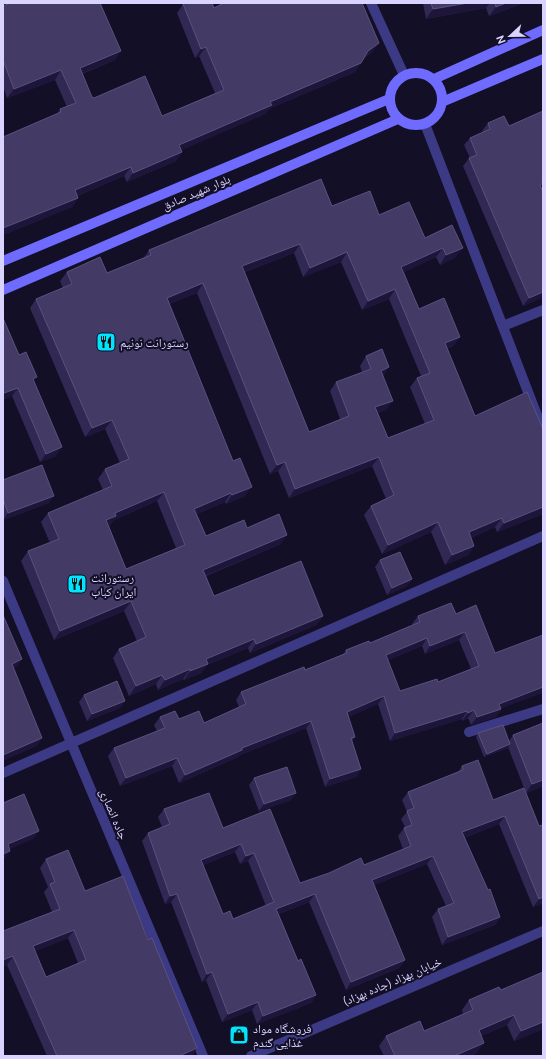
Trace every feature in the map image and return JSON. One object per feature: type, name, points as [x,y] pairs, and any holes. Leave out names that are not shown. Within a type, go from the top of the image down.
[{"type":"main road","points":[[434,79],[543,30]]},
{"type":"main road","points":[[442,102],[543,58]]},
{"type":"main road","points":[[420,72],[434,79],[441,90],[442,102],[437,115],[425,124],[411,125],[398,119],[390,106],[389,99],[391,89],[396,81],[404,75],[420,72]]},
{"type":"main road","name":"بلوار شهید صادق","points":[[3,261],[389,99]]},
{"type":"main road","name":"بلوار شهید صادق","points":[[3,290],[398,119]]},
{"type":"street","points":[[371,3],[404,75]]},
{"type":"street","points":[[425,124],[543,430]]},
{"type":"street","points":[[503,326],[543,310]]},
{"type":"street","points":[[3,773],[70,742],[543,536]]},
{"type":"street","name":"جاده انصاری","points":[[3,581],[203,1056]]},
{"type":"street","points":[[469,732],[543,709]]},
{"type":"street","name":"خیابان بهزاد (جاده بهزاد)","points":[[251,1056],[543,931]]},
{"type":"building","points":[[10,3],[100,3],[121,51],[80,68],[92,97],[94,98],[145,76],[162,116],[224,90],[206,47],[201,49],[183,4],[212,3],[214,8],[224,3],[362,3],[379,43],[368,51],[361,63],[270,102],[272,105],[179,145],[182,152],[133,173],[131,167],[75,190],[78,198],[3,228],[3,137],[61,112],[60,109],[76,103],[61,70],[14,89],[3,60],[3,6]]},
{"type":"building","points":[[431,3],[468,3],[433,9]]},
{"type":"building","points":[[495,3],[506,3],[496,7]]},
{"type":"building","points":[[543,111],[543,183],[540,185],[543,192],[543,292],[529,298],[469,158],[477,155],[470,138],[490,129],[488,123],[504,116],[509,126]]},
{"type":"building","points":[[321,179],[332,206],[370,191],[379,215],[409,202],[425,238],[452,225],[463,248],[446,255],[443,248],[401,267],[419,309],[444,298],[460,337],[445,343],[475,416],[527,392],[543,429],[543,507],[504,523],[502,518],[469,532],[474,546],[452,555],[438,522],[388,545],[371,506],[394,495],[379,457],[295,489],[285,462],[277,465],[203,283],[167,298],[233,461],[240,458],[252,487],[232,495],[231,493],[194,509],[206,536],[244,520],[247,528],[279,514],[287,535],[203,570],[214,596],[301,561],[323,616],[256,644],[254,639],[206,659],[208,664],[190,671],[190,669],[165,680],[162,675],[136,686],[119,649],[146,637],[131,601],[60,631],[28,551],[59,539],[48,513],[112,486],[105,469],[129,459],[112,420],[92,428],[36,299],[72,284],[67,272],[100,257],[107,273],[151,255],[149,250]],"holes":[[[300,244],[310,268],[347,252],[368,301],[395,289],[430,373],[417,378],[434,420],[388,438],[375,407],[393,401],[381,371],[389,367],[382,349],[366,356],[371,369],[336,382],[349,416],[309,432],[242,266]],[[164,492],[185,545],[126,569],[106,520],[116,516],[115,513]]]},
{"type":"building","points":[[3,318],[19,355],[26,352],[37,377],[33,379],[62,447],[46,454],[18,388],[4,393],[3,390]]},
{"type":"building","points":[[42,465],[54,496],[8,513],[3,499],[3,480]]},
{"type":"building","points":[[400,552],[412,579],[392,588],[380,560]]},
{"type":"building","points":[[451,603],[456,614],[476,605],[495,653],[543,635],[543,687],[499,704],[501,709],[477,717],[474,710],[468,713],[467,711],[395,733],[384,696],[347,712],[355,737],[351,738],[361,769],[330,779],[311,721],[242,748],[242,750],[185,775],[177,758],[126,778],[114,748],[165,728],[160,717],[175,711],[179,719],[199,711],[204,723],[246,704],[241,692],[304,667],[305,670],[347,653],[346,650],[369,641],[370,643],[420,622],[418,616]],"holes":[[[465,632],[479,666],[438,682],[437,679],[400,691],[386,655],[427,638],[430,646]]]},
{"type":"building","points":[[3,615],[22,659],[12,664],[42,738],[3,755]]},
{"type":"building","points":[[117,681],[125,701],[92,714],[84,695]]},
{"type":"building","points":[[543,723],[543,780],[532,784],[513,735]]},
{"type":"building","points":[[503,725],[510,744],[487,754],[478,733]]},
{"type":"building","points":[[478,760],[493,800],[524,788],[539,826],[543,825],[543,897],[539,899],[505,816],[462,832],[488,890],[490,889],[500,917],[448,937],[438,909],[454,903],[433,856],[372,880],[405,960],[351,982],[315,894],[276,909],[298,961],[301,959],[316,995],[263,1016],[258,1002],[228,1014],[212,972],[207,974],[177,894],[170,896],[148,833],[170,824],[164,809],[209,793],[223,828],[270,809],[300,883],[329,873],[361,858],[364,865],[411,846],[404,828],[412,825],[407,811],[414,808],[408,792],[463,770],[462,766]],"holes":[[[241,844],[246,856],[254,853],[274,902],[233,919],[230,911],[223,914],[201,860]]]},
{"type":"building","points":[[287,767],[296,793],[264,804],[254,778]]},
{"type":"building","points":[[24,794],[39,831],[8,844],[10,851],[3,854],[3,803]]},
{"type":"building","points":[[68,850],[85,891],[123,876],[148,940],[152,938],[197,1048],[179,1056],[57,1056],[13,956],[3,960],[3,931],[60,909],[50,884],[55,882],[46,859]],"holes":[[[74,930],[86,960],[46,977],[33,946]]]},
{"type":"building","points":[[543,972],[543,1022],[521,1031],[514,1015],[479,1030],[484,1043],[454,1056],[395,1056],[386,1036],[420,1021],[424,1031],[473,1010],[469,1000],[499,987],[501,990]]},
{"type":"place","name":"رستورانت نونیم","points":[[106,342]]},
{"type":"place","name":"رستورانت ایران کباب","points":[[77,584]]},
{"type":"place","name":"فروشگاه مواد غذایی گندم","points":[[239,1035]]}]
